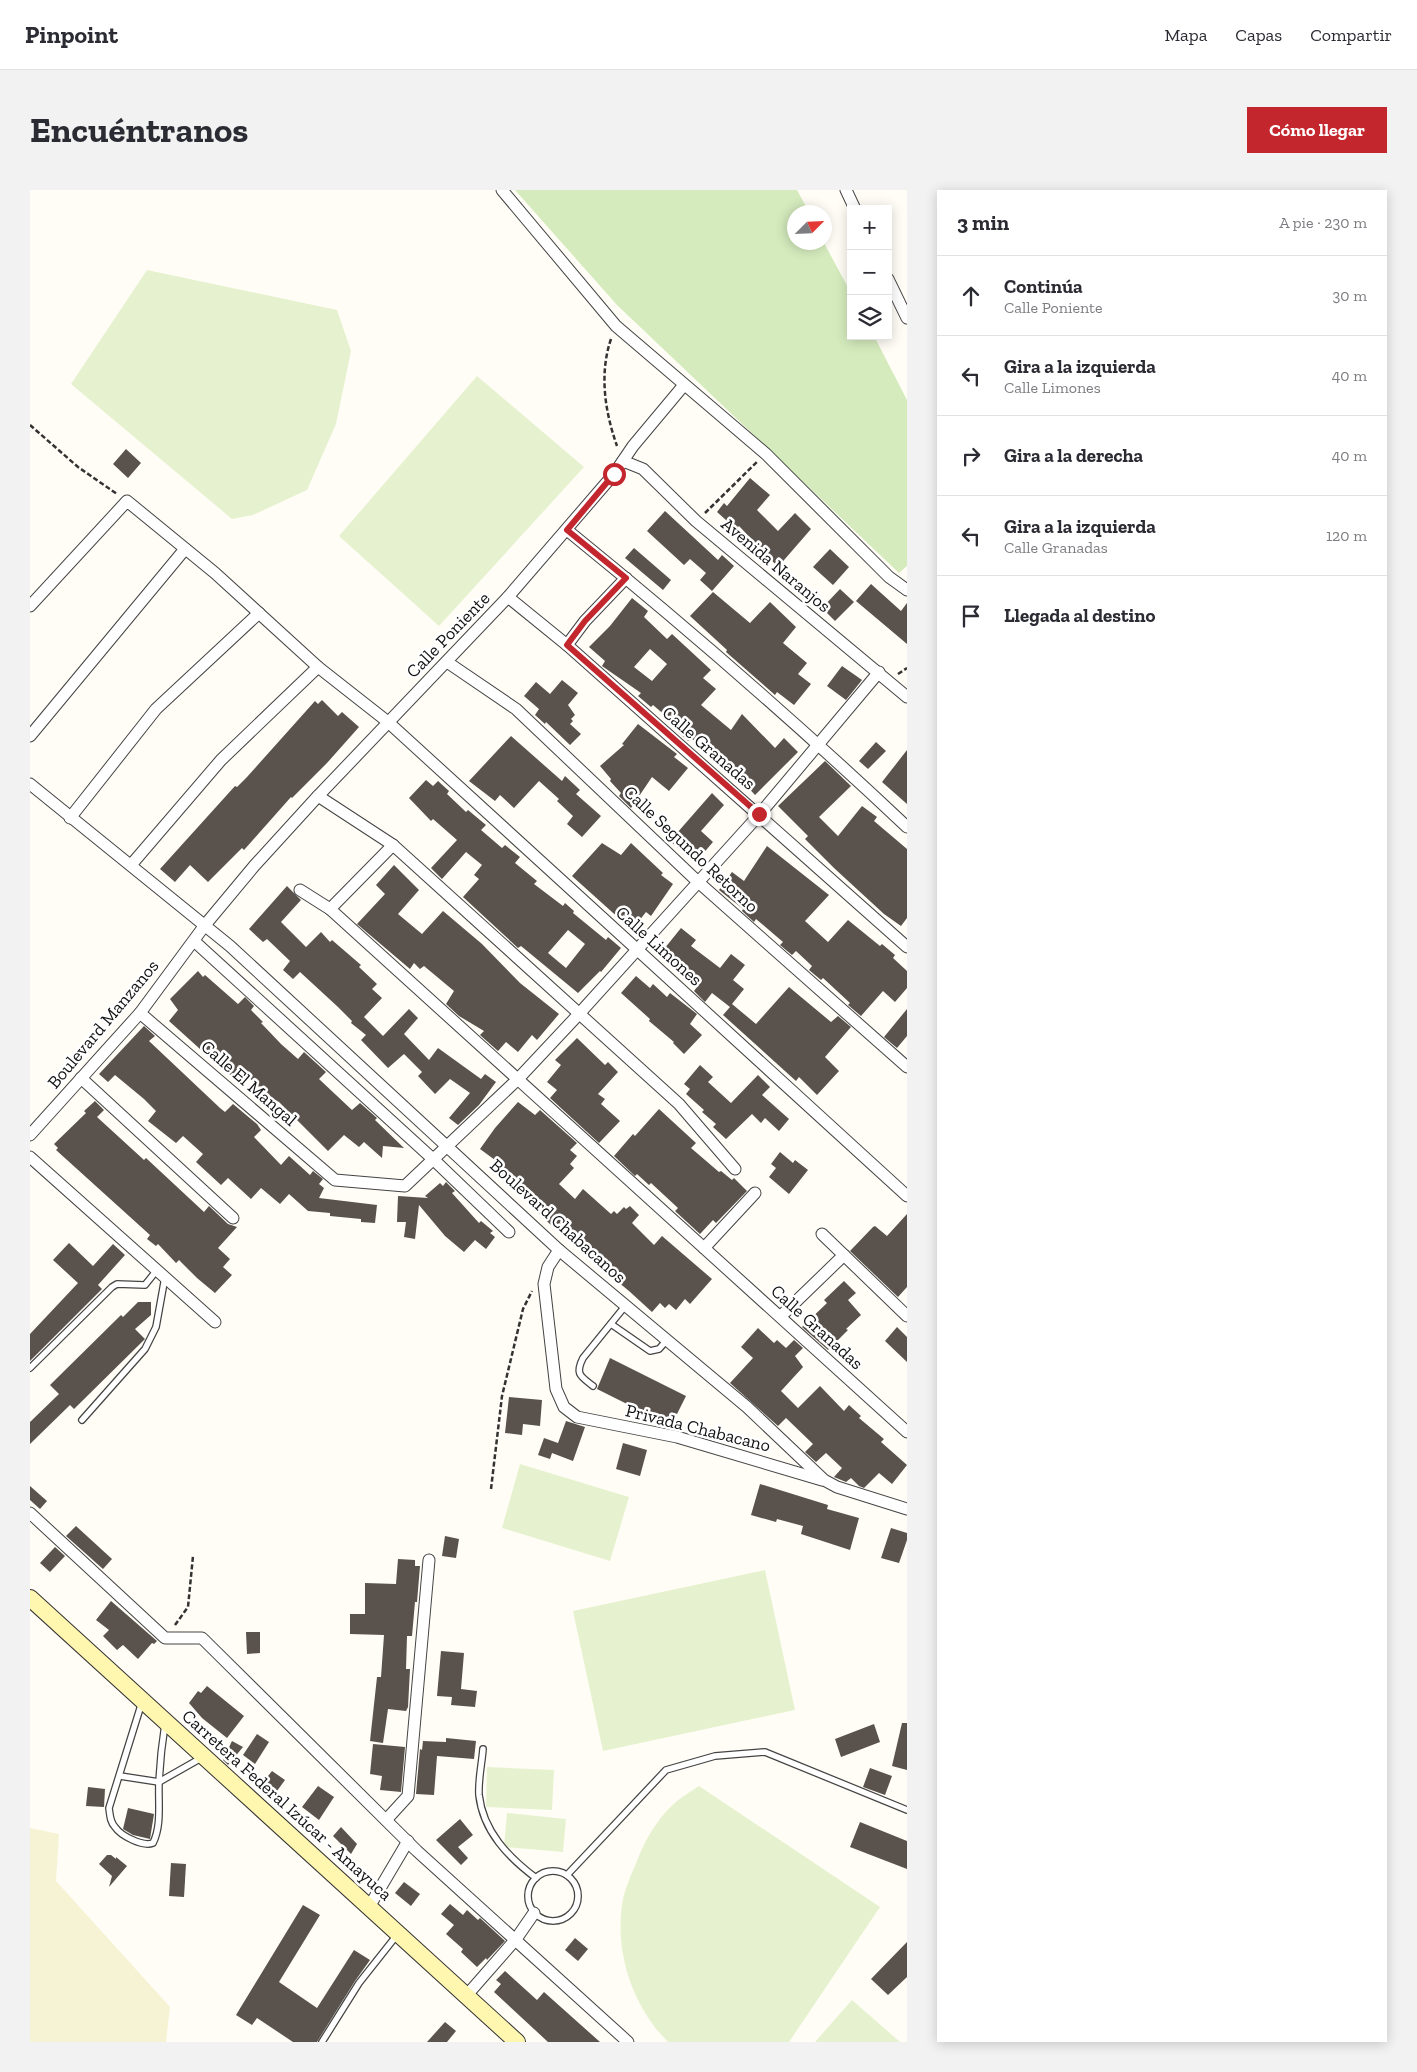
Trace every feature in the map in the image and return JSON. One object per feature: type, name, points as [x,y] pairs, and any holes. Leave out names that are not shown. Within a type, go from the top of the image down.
[{"type":"main road","name":"Carretera Federal Izúcar - Amayuca","points":[[30,1598],[517,2042]]},
{"type":"street","points":[[502,190],[616,326],[766,454],[889,577],[907,590]]},
{"type":"street","points":[[846,190],[853,205]]},
{"type":"street","points":[[892,287],[907,318]]},
{"type":"street","name":"Calle Poniente","points":[[200,933],[255,865],[318,796],[508,597],[567,530],[684,385]]},
{"type":"street","name":"Avenida Naranjos","points":[[623,461],[643,469],[696,521],[907,697]]},
{"type":"street","points":[[30,606],[127,501]]},
{"type":"street","name":"Calle Limones","points":[[127,501],[259,613],[318,667],[388,722],[907,1196]]},
{"type":"street","points":[[567,530],[626,578],[819,744],[907,827]]},
{"type":"street","points":[[30,736],[185,549]]},
{"type":"street","points":[[567,645],[585,621],[626,578]]},
{"type":"street","name":"Calle Granadas","points":[[508,597],[567,645],[907,947]]},
{"type":"street","points":[[70,818],[156,709],[259,613]]},
{"type":"street","name":"Calle Segundo Retorno","points":[[447,662],[516,709],[697,882],[907,1067]]},
{"type":"street","points":[[131,865],[221,760],[318,667]]},
{"type":"street","points":[[434,1160],[518,1079],[578,1015],[759,814],[879,672]]},
{"type":"street","points":[[30,784],[131,865],[509,1232]]},
{"type":"street","points":[[318,796],[393,845],[578,1015],[679,1104],[736,1169]]},
{"type":"street","points":[[330,909],[393,845]]},
{"type":"street","points":[[300,890],[330,909],[704,1248],[756,1193]]},
{"type":"street","name":"Boulevard Manzanos","points":[[30,1135],[140,1013],[200,933]]},
{"type":"street","name":"Boulevard Chabacanos","points":[[200,933],[448,1146],[559,1250],[747,1407],[824,1480],[837,1487],[907,1509]]},
{"type":"street","name":"Calle El Mangal","points":[[140,1013],[335,1180],[405,1186],[434,1160]]},
{"type":"street","points":[[81,1078],[233,1218]]},
{"type":"street","points":[[30,1157],[215,1322]]},
{"type":"street","points":[[822,1234],[907,1316]]},
{"type":"street","name":"Calle Granadas","points":[[704,1248],[907,1432]]},
{"type":"street","points":[[544,1284],[548,1267],[559,1250]]},
{"type":"street","points":[[780,1316],[844,1255]]},
{"type":"street","name":"Privada Chabacano","points":[[544,1284],[556,1389],[564,1407],[577,1418],[677,1437],[824,1480]]},
{"type":"street","points":[[30,1513],[164,1638],[202,1638],[408,1841],[628,2042]]},
{"type":"street","points":[[386,1820],[408,1796],[429,1560]]},
{"type":"street","points":[[368,1907],[408,1841]]},
{"type":"street","points":[[467,1995],[516,1939],[534,1913]]},
{"type":"lane","points":[[30,1368],[112,1287],[117,1284],[145,1285],[161,1274]]},
{"type":"lane","points":[[82,1420],[145,1349],[156,1327],[161,1274]]},
{"type":"lane","points":[[593,1386],[582,1378],[579,1367],[583,1358],[626,1305]]},
{"type":"lane","points":[[611,1324],[650,1351],[659,1349],[667,1340]]},
{"type":"lane","points":[[142,1700],[109,1808],[110,1820],[115,1829],[147,1846],[153,1843],[156,1838],[159,1819],[159,1782],[165,1721]]},
{"type":"lane","points":[[483,1748],[479,1793],[483,1817],[493,1837],[520,1866],[536,1878]]},
{"type":"lane","points":[[567,1875],[666,1770],[715,1756],[765,1752],[907,1810]]},
{"type":"lane","points":[[120,1776],[159,1782],[204,1756]]},
{"type":"lane","points":[[551,1871],[567,1875],[577,1888],[577,1905],[573,1912],[559,1921],[543,1919],[534,1913],[528,1900],[528,1892],[536,1878],[551,1871]]},
{"type":"lane","points":[[322,2042],[359,1983],[398,1933]]},
{"type":"path","points":[[616,326],[606,354],[604,393],[613,434],[623,461]]},
{"type":"path","points":[[30,425],[78,467],[127,501]]},
{"type":"path","points":[[696,521],[766,454]]},
{"type":"path","points":[[491,1489],[502,1396],[523,1310],[530,1293],[544,1284]]},
{"type":"path","points":[[164,1638],[188,1607],[193,1556]]},
{"type":"shaded area","points":[[30,1828],[59,1834],[56,1881],[170,2007],[166,2042],[30,2042]]},
{"type":"green space","points":[[515,190],[797,190],[805,205],[787,205],[787,250],[828,250],[847,286],[847,340],[876,340],[907,400],[907,566],[899,573],[617,305]]},
{"type":"green space","points":[[147,270],[337,310],[351,351],[336,424],[307,490],[253,515],[232,519],[71,384]]},
{"type":"green space","points":[[477,376],[584,467],[439,626],[339,536]]},
{"type":"green space","points":[[520,1464],[629,1497],[610,1561],[502,1528]]},
{"type":"green space","points":[[765,1570],[795,1710],[603,1751],[573,1611]]},
{"type":"green space","points":[[487,1767],[554,1770],[552,1810],[486,1807]]},
{"type":"green space","points":[[699,1786],[880,1907],[789,2042],[668,2042],[645,2013],[629,1979],[621,1942],[622,1905],[628,1883],[644,1844],[653,1828],[670,1807]]},
{"type":"green space","points":[[507,1813],[566,1819],[563,1852],[504,1847]]},
{"type":"green space","points":[[852,2000],[900,2042],[815,2042]]},
{"type":"building","points":[[126,449],[141,463],[128,478],[113,464]]},
{"type":"building","points":[[750,478],[770,495],[757,510],[778,531],[795,513],[811,529],[778,567],[739,526],[736,529],[717,512],[724,503],[727,506]]},
{"type":"building","points":[[665,511],[718,560],[722,555],[734,566],[712,591],[700,580],[706,573],[690,559],[684,565],[647,531]]},
{"type":"building","points":[[634,548],[671,580],[663,590],[625,558]]},
{"type":"building","points":[[830,549],[849,567],[833,585],[813,567]]},
{"type":"building","points":[[871,584],[901,611],[907,603],[907,644],[856,601]]},
{"type":"building","points":[[840,589],[854,602],[835,621],[822,608]]},
{"type":"building","points":[[713,592],[750,623],[770,602],[796,627],[783,643],[807,663],[798,674],[811,684],[794,705],[777,692],[775,695],[726,652],[727,650],[690,616]]},
{"type":"building","points":[[632,598],[648,611],[644,617],[667,639],[672,634],[711,670],[703,678],[716,689],[701,705],[731,730],[742,714],[775,748],[784,738],[798,752],[755,795],[743,782],[740,785],[729,775],[731,773],[711,758],[713,756],[692,739],[688,741],[678,732],[681,729],[653,705],[651,707],[638,696],[641,693],[602,666],[605,661],[589,647],[610,626]],"holes":[[[650,649],[667,664],[652,681],[634,667]]]},
{"type":"building","points":[[842,666],[862,680],[846,700],[827,686]]},
{"type":"building","points":[[562,680],[578,693],[568,705],[575,715],[571,719],[573,721],[570,724],[581,734],[570,745],[546,722],[545,724],[535,715],[539,709],[524,696],[536,682],[550,694]]},
{"type":"building","points":[[322,700],[338,716],[342,712],[359,727],[327,763],[291,797],[244,850],[242,848],[208,882],[190,865],[175,882],[160,869],[235,786],[237,787],[247,777],[315,701],[318,704]]},
{"type":"building","points":[[638,724],[677,754],[674,757],[688,768],[669,791],[652,777],[631,808],[619,796],[621,793],[600,766],[624,745],[622,744]]},
{"type":"building","points":[[511,736],[562,781],[565,776],[580,790],[576,794],[601,816],[582,837],[567,824],[573,816],[557,801],[559,799],[539,781],[514,808],[500,795],[495,801],[469,781]]},
{"type":"building","points":[[876,742],[886,751],[868,769],[859,761]]},
{"type":"building","points":[[907,750],[907,804],[882,782]]},
{"type":"building","points":[[825,761],[851,786],[819,817],[838,836],[862,806],[877,817],[874,821],[907,849],[907,918],[901,926],[884,914],[834,868],[805,839],[808,836],[778,806]]},
{"type":"building","points":[[426,780],[433,786],[438,781],[449,791],[447,794],[466,812],[468,810],[486,825],[481,830],[502,848],[505,845],[520,857],[515,863],[537,881],[534,884],[563,906],[565,903],[574,911],[573,913],[606,940],[608,937],[621,948],[601,972],[578,993],[521,946],[518,948],[463,897],[479,879],[474,875],[482,865],[466,852],[442,879],[431,868],[457,840],[433,819],[431,821],[409,798]],"holes":[[[568,930],[585,944],[566,968],[548,953]]]},
{"type":"building","points":[[712,793],[724,805],[701,831],[713,842],[695,863],[670,841]]},
{"type":"building","points":[[602,843],[621,855],[631,843],[663,873],[661,875],[673,884],[651,916],[646,912],[632,930],[572,876]]},
{"type":"building","points":[[767,846],[829,895],[805,921],[828,942],[848,920],[880,946],[882,944],[895,955],[893,958],[907,971],[907,988],[895,1002],[883,991],[861,1016],[823,978],[821,980],[809,970],[812,966],[796,951],[792,955],[780,945],[783,942],[756,919],[754,922],[742,911],[743,909],[719,890],[732,872],[744,881]]},
{"type":"building","points":[[394,865],[419,890],[398,914],[422,934],[443,911],[482,944],[520,983],[559,1014],[537,1040],[532,1035],[518,1052],[506,1042],[498,1051],[480,1035],[484,1031],[459,1016],[446,1004],[454,991],[424,966],[420,969],[414,963],[410,969],[357,924],[385,894],[376,885]]},
{"type":"building","points":[[287,886],[301,900],[281,922],[306,947],[321,932],[330,942],[332,940],[361,965],[359,967],[377,984],[372,989],[382,998],[364,1017],[383,1036],[409,1009],[418,1018],[404,1034],[429,1060],[438,1048],[481,1079],[485,1074],[496,1082],[479,1105],[458,1125],[449,1118],[470,1093],[450,1079],[435,1094],[418,1076],[422,1072],[404,1054],[388,1068],[361,1040],[366,1035],[351,1023],[352,1021],[338,1007],[300,972],[293,979],[283,970],[290,961],[267,939],[263,942],[249,929]]},
{"type":"building","points":[[681,928],[696,940],[691,946],[720,968],[731,954],[745,965],[733,980],[744,989],[732,1004],[756,1024],[789,987],[831,1022],[838,1016],[851,1027],[825,1057],[839,1071],[817,1095],[799,1077],[796,1081],[723,1015],[730,1007],[712,993],[705,1002],[694,991],[697,987],[675,970],[677,967],[660,954]]},
{"type":"building","points":[[198,971],[238,1004],[245,997],[254,1006],[251,1010],[281,1044],[298,1059],[304,1052],[326,1072],[319,1079],[352,1110],[360,1103],[377,1118],[375,1120],[404,1148],[383,1146],[382,1158],[364,1142],[359,1147],[344,1135],[328,1151],[279,1102],[273,1099],[239,1068],[232,1076],[221,1068],[169,1021],[178,1010],[170,999]]},
{"type":"building","points":[[636,976],[650,988],[653,984],[667,997],[670,993],[697,1014],[690,1024],[702,1035],[684,1054],[674,1042],[649,1021],[650,1019],[621,993]]},
{"type":"building","points":[[907,1009],[907,1036],[897,1048],[884,1037]]},
{"type":"building","points":[[144,1026],[155,1036],[149,1041],[220,1108],[225,1112],[233,1104],[257,1124],[261,1130],[254,1137],[281,1165],[289,1156],[310,1175],[313,1171],[323,1179],[319,1184],[324,1188],[319,1198],[377,1205],[375,1223],[361,1222],[361,1219],[330,1216],[330,1213],[308,1211],[289,1194],[280,1204],[261,1188],[251,1199],[228,1178],[221,1185],[196,1162],[203,1154],[183,1136],[176,1143],[148,1121],[156,1111],[144,1099],[115,1075],[108,1082],[99,1074]]},
{"type":"building","points":[[577,1038],[605,1065],[608,1062],[618,1072],[598,1094],[605,1099],[601,1104],[620,1121],[599,1143],[550,1098],[557,1090],[547,1082],[561,1065],[555,1060]]},
{"type":"building","points":[[700,1065],[713,1077],[708,1082],[731,1103],[758,1075],[770,1087],[762,1095],[789,1119],[779,1131],[765,1118],[761,1123],[752,1114],[726,1139],[713,1127],[716,1124],[702,1112],[704,1110],[686,1094],[690,1089],[684,1084]]},
{"type":"building","points":[[95,1101],[104,1110],[97,1117],[144,1160],[146,1158],[204,1212],[209,1206],[228,1224],[237,1227],[218,1248],[230,1259],[223,1267],[232,1275],[215,1293],[179,1260],[176,1263],[158,1244],[156,1246],[147,1239],[150,1235],[56,1150],[58,1148],[54,1144],[86,1113],[84,1111]]},
{"type":"building","points":[[518,1102],[535,1115],[540,1110],[577,1143],[570,1150],[577,1156],[570,1164],[574,1168],[559,1184],[575,1199],[583,1189],[611,1214],[614,1211],[617,1214],[624,1207],[626,1209],[630,1206],[639,1215],[632,1223],[654,1245],[662,1236],[712,1279],[690,1304],[685,1299],[676,1310],[669,1304],[665,1308],[660,1303],[652,1312],[600,1267],[605,1261],[585,1242],[581,1248],[571,1242],[543,1218],[531,1205],[532,1203],[515,1186],[489,1168],[495,1160],[480,1149],[495,1128]]},
{"type":"building","points":[[659,1109],[696,1143],[691,1148],[719,1172],[721,1171],[732,1180],[734,1178],[747,1191],[716,1223],[713,1220],[700,1234],[675,1211],[678,1208],[651,1183],[649,1185],[637,1174],[635,1176],[614,1156]]},
{"type":"building","points":[[780,1152],[793,1163],[795,1160],[808,1170],[789,1194],[769,1177],[776,1168],[771,1164]]},
{"type":"building","points":[[446,1182],[455,1191],[452,1193],[479,1223],[481,1221],[493,1231],[490,1233],[495,1237],[486,1249],[475,1240],[464,1252],[445,1236],[419,1205],[415,1239],[404,1237],[406,1222],[397,1222],[398,1196],[428,1198],[425,1196],[440,1183],[443,1186]]},
{"type":"building","points":[[907,1214],[907,1287],[898,1297],[850,1251],[873,1227],[875,1226],[887,1236]]},
{"type":"building","points":[[69,1243],[93,1266],[113,1244],[125,1255],[98,1285],[102,1289],[30,1361],[30,1334],[78,1283],[53,1260]]},
{"type":"building","points":[[844,1281],[856,1293],[848,1300],[861,1315],[828,1350],[802,1327],[827,1303],[824,1300]]},
{"type":"building","points":[[138,1302],[151,1302],[151,1315],[135,1329],[145,1339],[74,1409],[70,1405],[30,1444],[30,1422],[59,1394],[50,1385],[121,1315],[123,1317]]},
{"type":"building","points":[[897,1327],[907,1337],[907,1362],[885,1341]]},
{"type":"building","points":[[758,1328],[774,1343],[777,1340],[786,1348],[794,1340],[803,1348],[795,1356],[803,1367],[781,1391],[798,1408],[820,1386],[844,1411],[849,1405],[861,1416],[859,1418],[884,1439],[881,1442],[907,1465],[892,1484],[879,1473],[864,1488],[851,1478],[846,1482],[834,1477],[842,1468],[826,1453],[816,1462],[805,1452],[813,1444],[786,1418],[778,1426],[730,1383],[753,1358],[741,1347]]},
{"type":"building","points":[[610,1358],[686,1396],[671,1426],[597,1389]]},
{"type":"building","points":[[509,1397],[542,1400],[540,1426],[523,1424],[522,1435],[505,1433]]},
{"type":"building","points":[[566,1421],[585,1427],[573,1461],[552,1453],[550,1459],[538,1455],[544,1438],[558,1443]]},
{"type":"building","points":[[623,1443],[647,1450],[640,1476],[616,1469]]},
{"type":"building","points":[[760,1484],[828,1505],[827,1509],[859,1518],[850,1550],[801,1534],[803,1526],[777,1519],[776,1522],[751,1515]]},
{"type":"building","points":[[30,1486],[47,1501],[40,1509],[30,1500]]},
{"type":"building","points":[[76,1526],[112,1559],[103,1569],[66,1536]]},
{"type":"building","points":[[891,1528],[907,1533],[907,1540],[899,1563],[881,1558]]},
{"type":"building","points":[[445,1536],[459,1539],[456,1558],[442,1556]]},
{"type":"building","points":[[55,1547],[65,1556],[50,1572],[40,1563]]},
{"type":"building","points":[[398,1559],[415,1560],[415,1566],[420,1566],[412,1636],[407,1636],[406,1669],[410,1669],[408,1707],[406,1711],[388,1709],[383,1743],[370,1741],[377,1677],[381,1677],[384,1635],[350,1634],[350,1614],[365,1614],[365,1583],[396,1584]]},
{"type":"building","points":[[111,1601],[157,1641],[154,1644],[152,1643],[138,1659],[123,1645],[117,1650],[103,1636],[109,1630],[96,1620]]},
{"type":"building","points":[[246,1632],[260,1632],[260,1653],[247,1654]]},
{"type":"building","points":[[441,1651],[464,1653],[461,1689],[477,1691],[475,1707],[451,1705],[452,1697],[437,1696]]},
{"type":"building","points":[[207,1686],[244,1716],[227,1738],[202,1718],[189,1703],[198,1691],[201,1693]]},
{"type":"building","points":[[902,1723],[907,1723],[907,1770],[892,1766]]},
{"type":"building","points":[[874,1724],[880,1742],[841,1757],[835,1739]]},
{"type":"building","points":[[257,1734],[269,1742],[255,1764],[243,1755]]},
{"type":"building","points":[[446,1738],[476,1741],[474,1759],[437,1756],[434,1795],[416,1794],[420,1749],[422,1750],[423,1741],[446,1742]]},
{"type":"building","points":[[232,1741],[243,1747],[228,1765],[223,1760]]},
{"type":"building","points":[[373,1744],[405,1747],[401,1792],[380,1790],[382,1776],[370,1774]]},
{"type":"building","points":[[870,1768],[892,1776],[885,1795],[863,1787]]},
{"type":"building","points":[[272,1771],[285,1780],[277,1791],[264,1781]]},
{"type":"building","points":[[318,1786],[334,1797],[319,1820],[302,1807]]},
{"type":"building","points":[[88,1787],[105,1789],[104,1807],[86,1806]]},
{"type":"building","points":[[128,1808],[154,1814],[150,1839],[133,1835],[123,1829]]},
{"type":"building","points":[[460,1819],[473,1835],[458,1847],[468,1858],[461,1865],[436,1840]]},
{"type":"building","points":[[860,1822],[907,1841],[907,1869],[850,1847]]},
{"type":"building","points":[[341,1827],[357,1844],[351,1854],[333,1836]]},
{"type":"building","points":[[107,1855],[111,1855],[116,1859],[116,1857],[127,1866],[109,1887],[112,1876],[99,1864]]},
{"type":"building","points":[[171,1863],[186,1864],[184,1897],[169,1896]]},
{"type":"building","points":[[404,1882],[420,1894],[411,1906],[395,1893]]},
{"type":"building","points":[[450,1904],[463,1915],[467,1910],[478,1920],[480,1918],[505,1941],[487,1960],[486,1958],[477,1967],[461,1952],[463,1949],[446,1934],[454,1925],[441,1914]]},
{"type":"building","points":[[303,1905],[320,1915],[279,1982],[317,2008],[354,1950],[370,1960],[317,2042],[293,2042],[257,2018],[252,2025],[236,2015]]},
{"type":"building","points":[[575,1938],[588,1949],[578,1961],[565,1950]]},
{"type":"building","points":[[907,1942],[907,1977],[888,1995],[871,1979]]},
{"type":"building","points":[[505,1971],[537,2000],[544,1992],[600,2042],[548,2042],[494,1992],[501,1984],[496,1980]]},
{"type":"building","points":[[445,2022],[456,2031],[447,2042],[427,2042]]},
{"type":"route","points":[[614,474],[567,530],[626,578],[585,621],[567,645],[759,814]]}]
